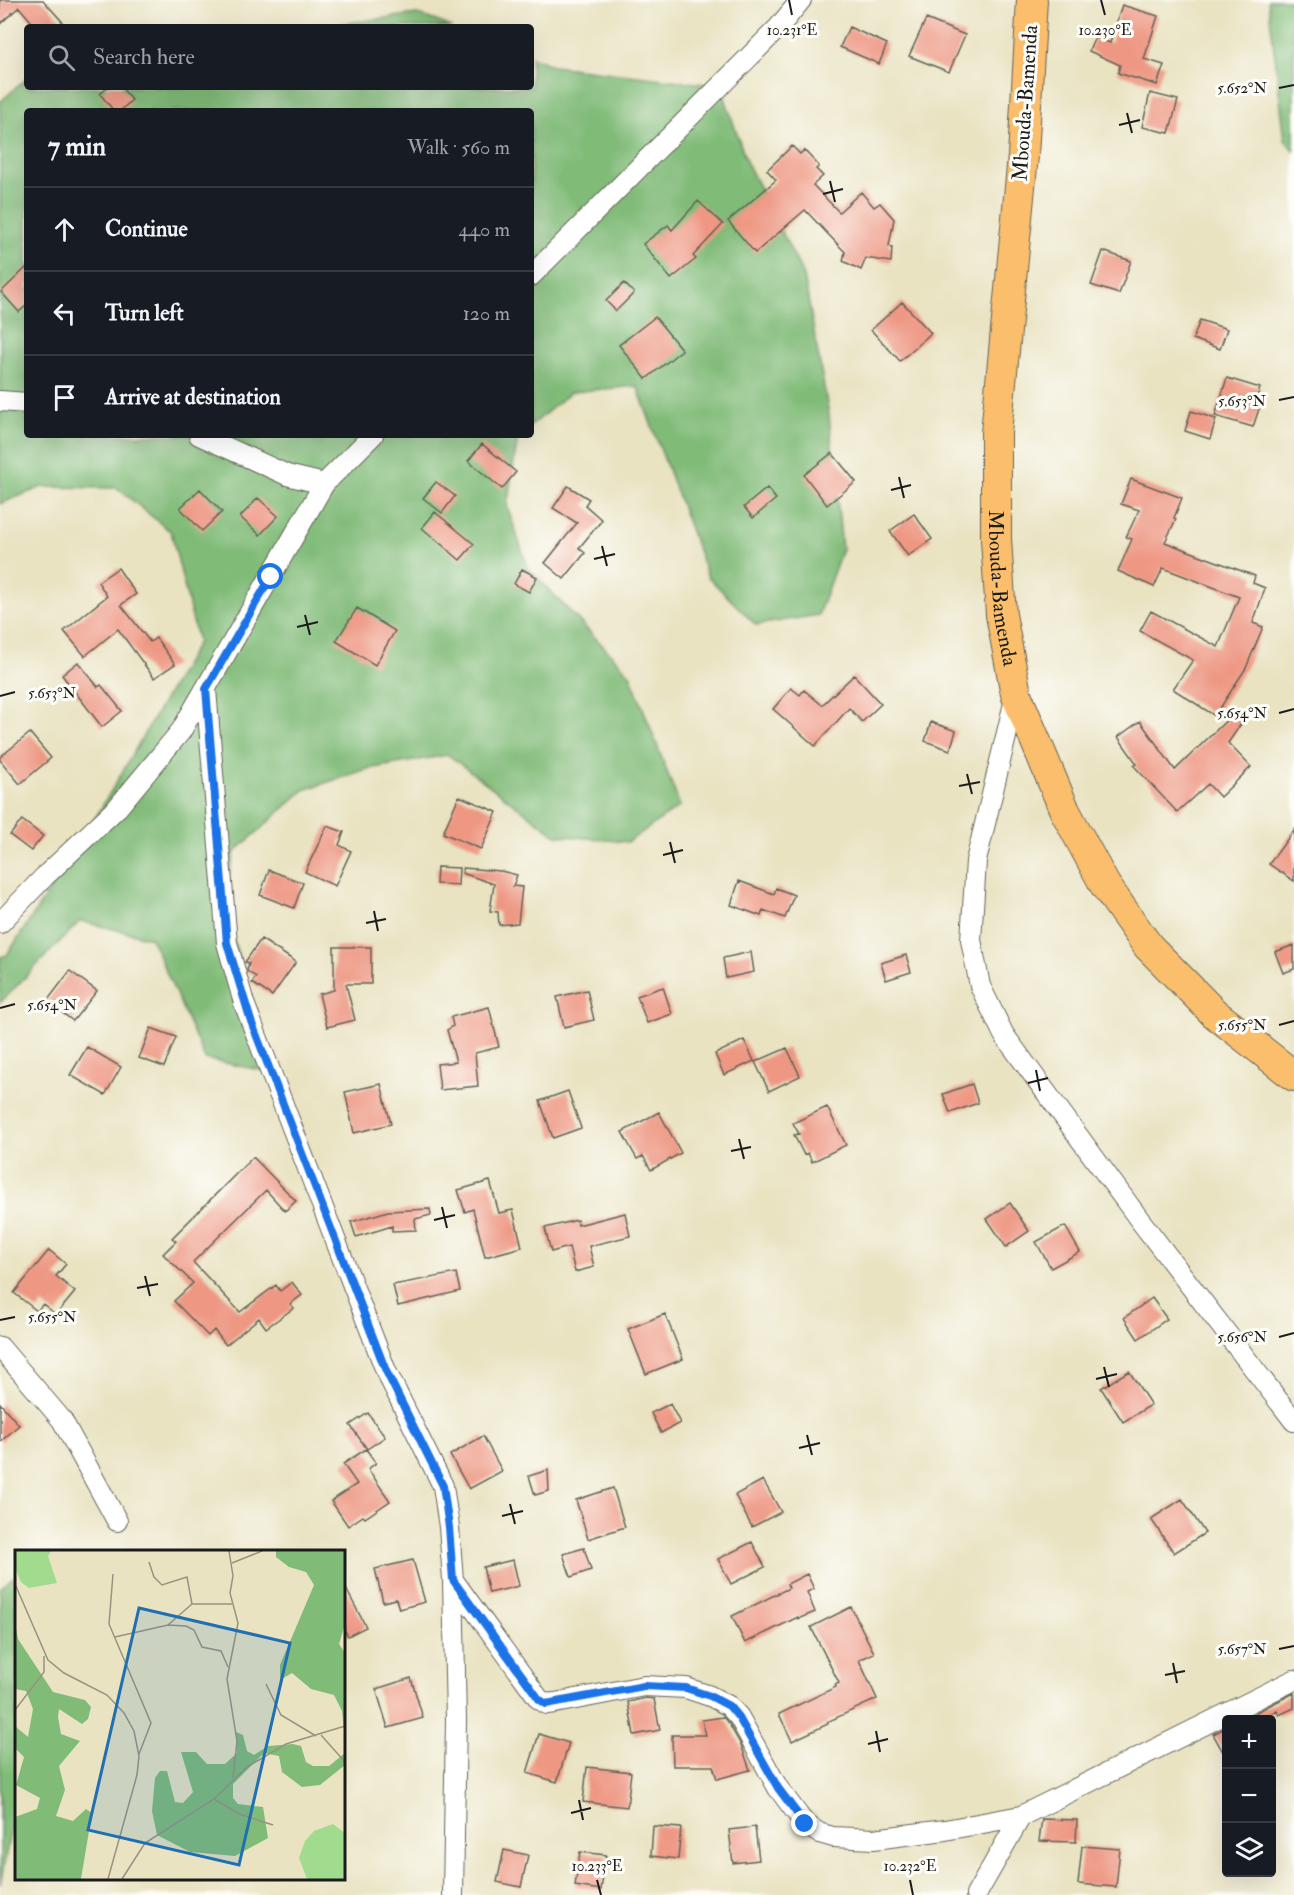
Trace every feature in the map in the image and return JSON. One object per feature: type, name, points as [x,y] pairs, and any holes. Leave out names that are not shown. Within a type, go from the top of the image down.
[{"type":"highway","name":"Mbouda-Bamenda","points":[[1032,0],[1023,156],[996,433],[996,539],[1001,615],[1016,694],[1065,811],[1105,885],[1148,946],[1214,1013],[1294,1076]]},
{"type":"street","points":[[534,273],[778,28],[801,0]]},
{"type":"street","points":[[0,401],[24,403]]},
{"type":"street","points":[[206,438],[287,475],[324,484]]},
{"type":"street","points":[[0,923],[45,876],[118,807],[181,731],[324,484],[371,438]]},
{"type":"street","points":[[206,689],[227,943],[248,1013],[386,1371],[443,1486],[453,1580],[456,1720],[453,1895]]},
{"type":"street","points":[[1016,694],[976,861],[972,940],[980,986],[1004,1035],[1139,1219],[1294,1421]]},
{"type":"street","points":[[0,1347],[62,1420],[117,1521]]},
{"type":"street","points":[[453,1580],[539,1699],[546,1704],[644,1686],[686,1688],[710,1696],[729,1706],[739,1718],[778,1788],[805,1824],[819,1833],[833,1837],[874,1839],[945,1830],[1021,1816],[1294,1680]]},
{"type":"street","points":[[976,1895],[1021,1816]]},
{"type":"green space","points":[[1268,0],[1294,0],[1294,151],[1285,140]]},
{"type":"green space","points":[[417,14],[444,24],[341,24]]},
{"type":"green space","points":[[534,58],[553,66],[721,86],[746,161],[804,276],[829,415],[842,549],[818,615],[756,625],[708,577],[637,386],[571,392],[534,423],[534,108],[24,108],[24,438],[518,438],[507,506],[528,568],[630,674],[680,806],[628,842],[556,835],[448,755],[367,769],[304,790],[235,852],[223,900],[270,1072],[205,1059],[151,938],[80,921],[0,1003],[0,957],[7,955],[82,841],[198,642],[171,532],[117,488],[42,487],[0,504],[0,102],[24,81],[24,90],[534,90]]},
{"type":"green space","points":[[13,1577],[15,1588],[15,1808],[0,1885],[0,1589]]},
{"type":"building","points":[[0,0],[43,0],[64,24],[33,24],[19,7],[0,24]]},
{"type":"building","points":[[1122,5],[1158,16],[1144,59],[1164,65],[1157,85],[1118,73],[1120,65],[1089,51],[1095,37],[1110,43]]},
{"type":"building","points":[[926,19],[965,35],[949,72],[909,56]]},
{"type":"building","points":[[849,27],[887,44],[879,64],[840,47]]},
{"type":"building","points":[[105,90],[124,90],[132,100],[123,108],[112,108],[100,94]]},
{"type":"building","points":[[1150,93],[1178,100],[1169,133],[1142,127]]},
{"type":"building","points":[[792,146],[800,154],[804,150],[819,166],[816,169],[823,176],[813,185],[839,212],[861,192],[874,207],[880,203],[894,219],[889,246],[892,247],[891,262],[866,258],[861,270],[843,261],[845,252],[805,210],[755,253],[728,221],[776,180],[767,170]]},
{"type":"building","points":[[698,201],[723,224],[693,256],[696,259],[671,279],[643,244],[668,225],[672,230]]},
{"type":"building","points":[[1103,251],[1131,261],[1119,294],[1091,285]]},
{"type":"building","points":[[24,270],[24,308],[19,312],[1,292]]},
{"type":"building","points":[[624,283],[634,293],[616,311],[606,301]]},
{"type":"building","points":[[902,302],[931,333],[900,361],[871,330]]},
{"type":"building","points":[[655,317],[682,350],[646,379],[619,345]]},
{"type":"building","points":[[1200,320],[1227,329],[1220,349],[1193,339]]},
{"type":"building","points":[[1227,378],[1260,388],[1256,401],[1261,403],[1253,427],[1215,416]]},
{"type":"building","points":[[1191,411],[1216,419],[1210,439],[1185,431]]},
{"type":"building","points":[[482,444],[516,472],[502,489],[468,461]]},
{"type":"building","points":[[832,453],[856,482],[827,505],[804,475]]},
{"type":"building","points":[[1131,479],[1182,498],[1174,518],[1176,519],[1165,542],[1255,576],[1253,583],[1265,588],[1253,623],[1263,627],[1246,668],[1215,716],[1173,689],[1193,660],[1140,631],[1151,611],[1218,647],[1239,597],[1163,568],[1154,587],[1118,571],[1132,539],[1126,537],[1139,510],[1121,504]]},
{"type":"building","points":[[436,482],[455,496],[442,513],[423,498]]},
{"type":"building","points":[[568,486],[589,499],[585,505],[602,520],[579,548],[585,553],[564,579],[545,563],[577,523],[553,508]]},
{"type":"building","points":[[767,488],[776,499],[753,518],[744,507]]},
{"type":"building","points":[[200,489],[222,512],[202,531],[180,508]]},
{"type":"building","points":[[258,498],[278,516],[260,535],[240,517]]},
{"type":"building","points":[[435,512],[474,544],[460,560],[422,528]]},
{"type":"building","points":[[914,514],[932,539],[908,556],[890,531]]},
{"type":"building","points":[[118,568],[136,594],[121,605],[150,642],[156,638],[175,664],[154,678],[118,629],[85,656],[64,631],[107,596],[98,582]]},
{"type":"building","points":[[522,569],[537,577],[529,592],[514,584]]},
{"type":"building","points":[[357,608],[395,631],[375,665],[336,641]]},
{"type":"building","points":[[78,662],[98,687],[101,685],[122,711],[102,727],[62,675]]},
{"type":"building","points":[[854,675],[881,704],[862,722],[849,708],[815,746],[773,709],[791,688],[800,695],[804,690],[822,705]]},
{"type":"building","points":[[1233,714],[1243,721],[1228,743],[1251,767],[1220,797],[1208,784],[1177,812],[1134,766],[1137,764],[1118,737],[1140,721],[1175,770]]},
{"type":"building","points":[[931,722],[956,731],[950,750],[925,741]]},
{"type":"building","points":[[30,733],[51,758],[20,784],[0,757]]},
{"type":"building","points":[[459,796],[497,812],[481,849],[443,833]]},
{"type":"building","points":[[22,820],[43,836],[31,851],[10,835]]},
{"type":"building","points":[[327,826],[344,832],[339,845],[351,851],[335,886],[305,872]]},
{"type":"building","points":[[1294,830],[1294,881],[1269,864]]},
{"type":"building","points":[[437,867],[459,868],[458,885],[436,884]]},
{"type":"building","points":[[463,868],[501,871],[517,875],[513,886],[522,887],[518,923],[499,925],[498,912],[490,911],[494,884],[462,873]]},
{"type":"building","points":[[269,870],[303,883],[294,908],[260,895]]},
{"type":"building","points":[[739,881],[774,894],[776,888],[794,895],[785,918],[763,910],[761,916],[731,905]]},
{"type":"building","points":[[261,939],[296,962],[272,996],[252,983],[256,977],[247,971],[249,963],[245,962]]},
{"type":"building","points":[[1294,945],[1294,969],[1283,973],[1275,952]]},
{"type":"building","points":[[334,947],[371,947],[371,984],[346,984],[355,1020],[327,1027],[319,994],[334,990]]},
{"type":"building","points":[[751,952],[754,972],[726,978],[723,958]]},
{"type":"building","points":[[906,955],[911,972],[886,980],[881,963]]},
{"type":"building","points":[[70,971],[97,991],[73,1021],[47,1001]]},
{"type":"building","points":[[663,987],[672,1014],[647,1023],[637,996]]},
{"type":"building","points":[[587,990],[594,1020],[564,1027],[557,997]]},
{"type":"building","points":[[489,1007],[499,1047],[475,1053],[478,1086],[440,1090],[437,1064],[456,1062],[447,1030],[453,1026],[451,1017]]},
{"type":"building","points":[[151,1028],[176,1037],[164,1067],[139,1058]]},
{"type":"building","points":[[744,1040],[754,1061],[724,1075],[715,1054]]},
{"type":"building","points":[[87,1047],[121,1067],[105,1095],[70,1075]]},
{"type":"building","points":[[787,1048],[800,1076],[769,1091],[755,1062]]},
{"type":"building","points":[[381,1084],[391,1124],[354,1133],[345,1092]]},
{"type":"building","points":[[972,1084],[978,1103],[950,1113],[943,1094]]},
{"type":"building","points":[[568,1091],[581,1128],[553,1138],[540,1101]]},
{"type":"building","points":[[827,1107],[846,1145],[812,1162],[808,1153],[804,1155],[794,1135],[799,1134],[793,1123]]},
{"type":"building","points":[[659,1112],[681,1153],[651,1170],[643,1156],[637,1159],[622,1132]]},
{"type":"building","points":[[253,1157],[296,1201],[285,1211],[266,1190],[193,1262],[240,1312],[276,1285],[280,1291],[292,1282],[302,1295],[290,1304],[294,1308],[266,1328],[259,1318],[226,1345],[214,1330],[208,1336],[174,1301],[193,1283],[163,1254],[176,1241],[172,1238]]},
{"type":"building","points":[[490,1181],[499,1213],[513,1210],[522,1247],[485,1257],[473,1209],[465,1212],[458,1190]]},
{"type":"building","points":[[1010,1203],[1029,1231],[1006,1247],[987,1219]]},
{"type":"building","points":[[430,1209],[431,1215],[415,1219],[416,1230],[392,1231],[392,1226],[356,1237],[351,1222],[388,1211]]},
{"type":"building","points":[[625,1213],[630,1236],[589,1246],[594,1267],[575,1272],[569,1247],[551,1252],[545,1228],[577,1220],[578,1225]]},
{"type":"building","points":[[1065,1226],[1080,1252],[1051,1268],[1036,1242]]},
{"type":"building","points":[[49,1250],[66,1264],[56,1276],[75,1292],[56,1315],[43,1304],[37,1311],[14,1293]]},
{"type":"building","points":[[456,1273],[460,1291],[398,1306],[393,1285]]},
{"type":"building","points":[[1152,1298],[1167,1319],[1138,1339],[1124,1318]]},
{"type":"building","points":[[665,1314],[683,1359],[646,1374],[628,1329]]},
{"type":"building","points":[[1129,1371],[1151,1405],[1123,1422],[1101,1388]]},
{"type":"building","points":[[0,1403],[19,1425],[0,1442]]},
{"type":"building","points":[[670,1404],[680,1423],[661,1433],[651,1413]]},
{"type":"building","points":[[368,1413],[385,1437],[367,1449],[350,1425]]},
{"type":"building","points":[[483,1436],[502,1471],[469,1489],[450,1455]]},
{"type":"building","points":[[366,1449],[376,1463],[368,1469],[390,1501],[365,1518],[363,1516],[348,1526],[331,1501],[357,1484],[343,1464]]},
{"type":"building","points":[[548,1470],[549,1491],[535,1495],[529,1476]]},
{"type":"building","points":[[763,1480],[781,1512],[752,1527],[735,1495]]},
{"type":"building","points":[[613,1488],[625,1527],[588,1539],[576,1500]]},
{"type":"building","points":[[1182,1499],[1205,1533],[1174,1553],[1151,1519]]},
{"type":"building","points":[[752,1542],[765,1567],[731,1584],[718,1559]]},
{"type":"building","points":[[584,1548],[591,1570],[571,1577],[563,1554]]},
{"type":"building","points":[[413,1560],[425,1602],[399,1609],[396,1599],[383,1602],[375,1569]]},
{"type":"building","points":[[513,1560],[519,1586],[489,1593],[483,1567]]},
{"type":"building","points":[[807,1574],[814,1589],[807,1592],[815,1612],[798,1619],[798,1617],[745,1643],[732,1616],[789,1588],[787,1584]]},
{"type":"building","points":[[345,1587],[366,1627],[348,1636],[345,1631]]},
{"type":"building","points":[[851,1607],[874,1653],[859,1660],[877,1699],[792,1741],[779,1714],[836,1687],[835,1685],[839,1683],[811,1627]]},
{"type":"building","points":[[411,1678],[423,1718],[388,1728],[376,1689]]},
{"type":"building","points":[[1294,1693],[1294,1708],[1279,1715],[1277,1711],[1270,1715],[1251,1715]]},
{"type":"building","points":[[646,1698],[654,1699],[660,1730],[634,1735],[628,1702]]},
{"type":"building","points":[[723,1717],[742,1747],[750,1770],[717,1779],[713,1766],[673,1766],[672,1735],[706,1735],[702,1720]]},
{"type":"building","points":[[1222,1730],[1222,1750],[1213,1734]]},
{"type":"building","points":[[539,1734],[569,1743],[557,1782],[527,1773]]},
{"type":"building","points":[[587,1767],[631,1772],[627,1807],[583,1802]]},
{"type":"building","points":[[1042,1819],[1077,1820],[1076,1842],[1039,1841]]},
{"type":"building","points":[[653,1826],[681,1828],[678,1859],[651,1856]]},
{"type":"building","points":[[755,1827],[759,1860],[733,1863],[729,1830]]},
{"type":"building","points":[[1082,1846],[1120,1849],[1116,1887],[1078,1884]]},
{"type":"building","points":[[504,1850],[528,1855],[521,1887],[497,1882]]},
{"type":"building","points":[[580,1852],[606,1855],[601,1890],[575,1886]]},
{"type":"route","points":[[271,577],[206,689],[227,943],[244,1003],[386,1371],[443,1486],[453,1580],[505,1654],[539,1699],[546,1704],[644,1686],[686,1688],[710,1696],[729,1706],[739,1718],[778,1788],[805,1824]]}]
